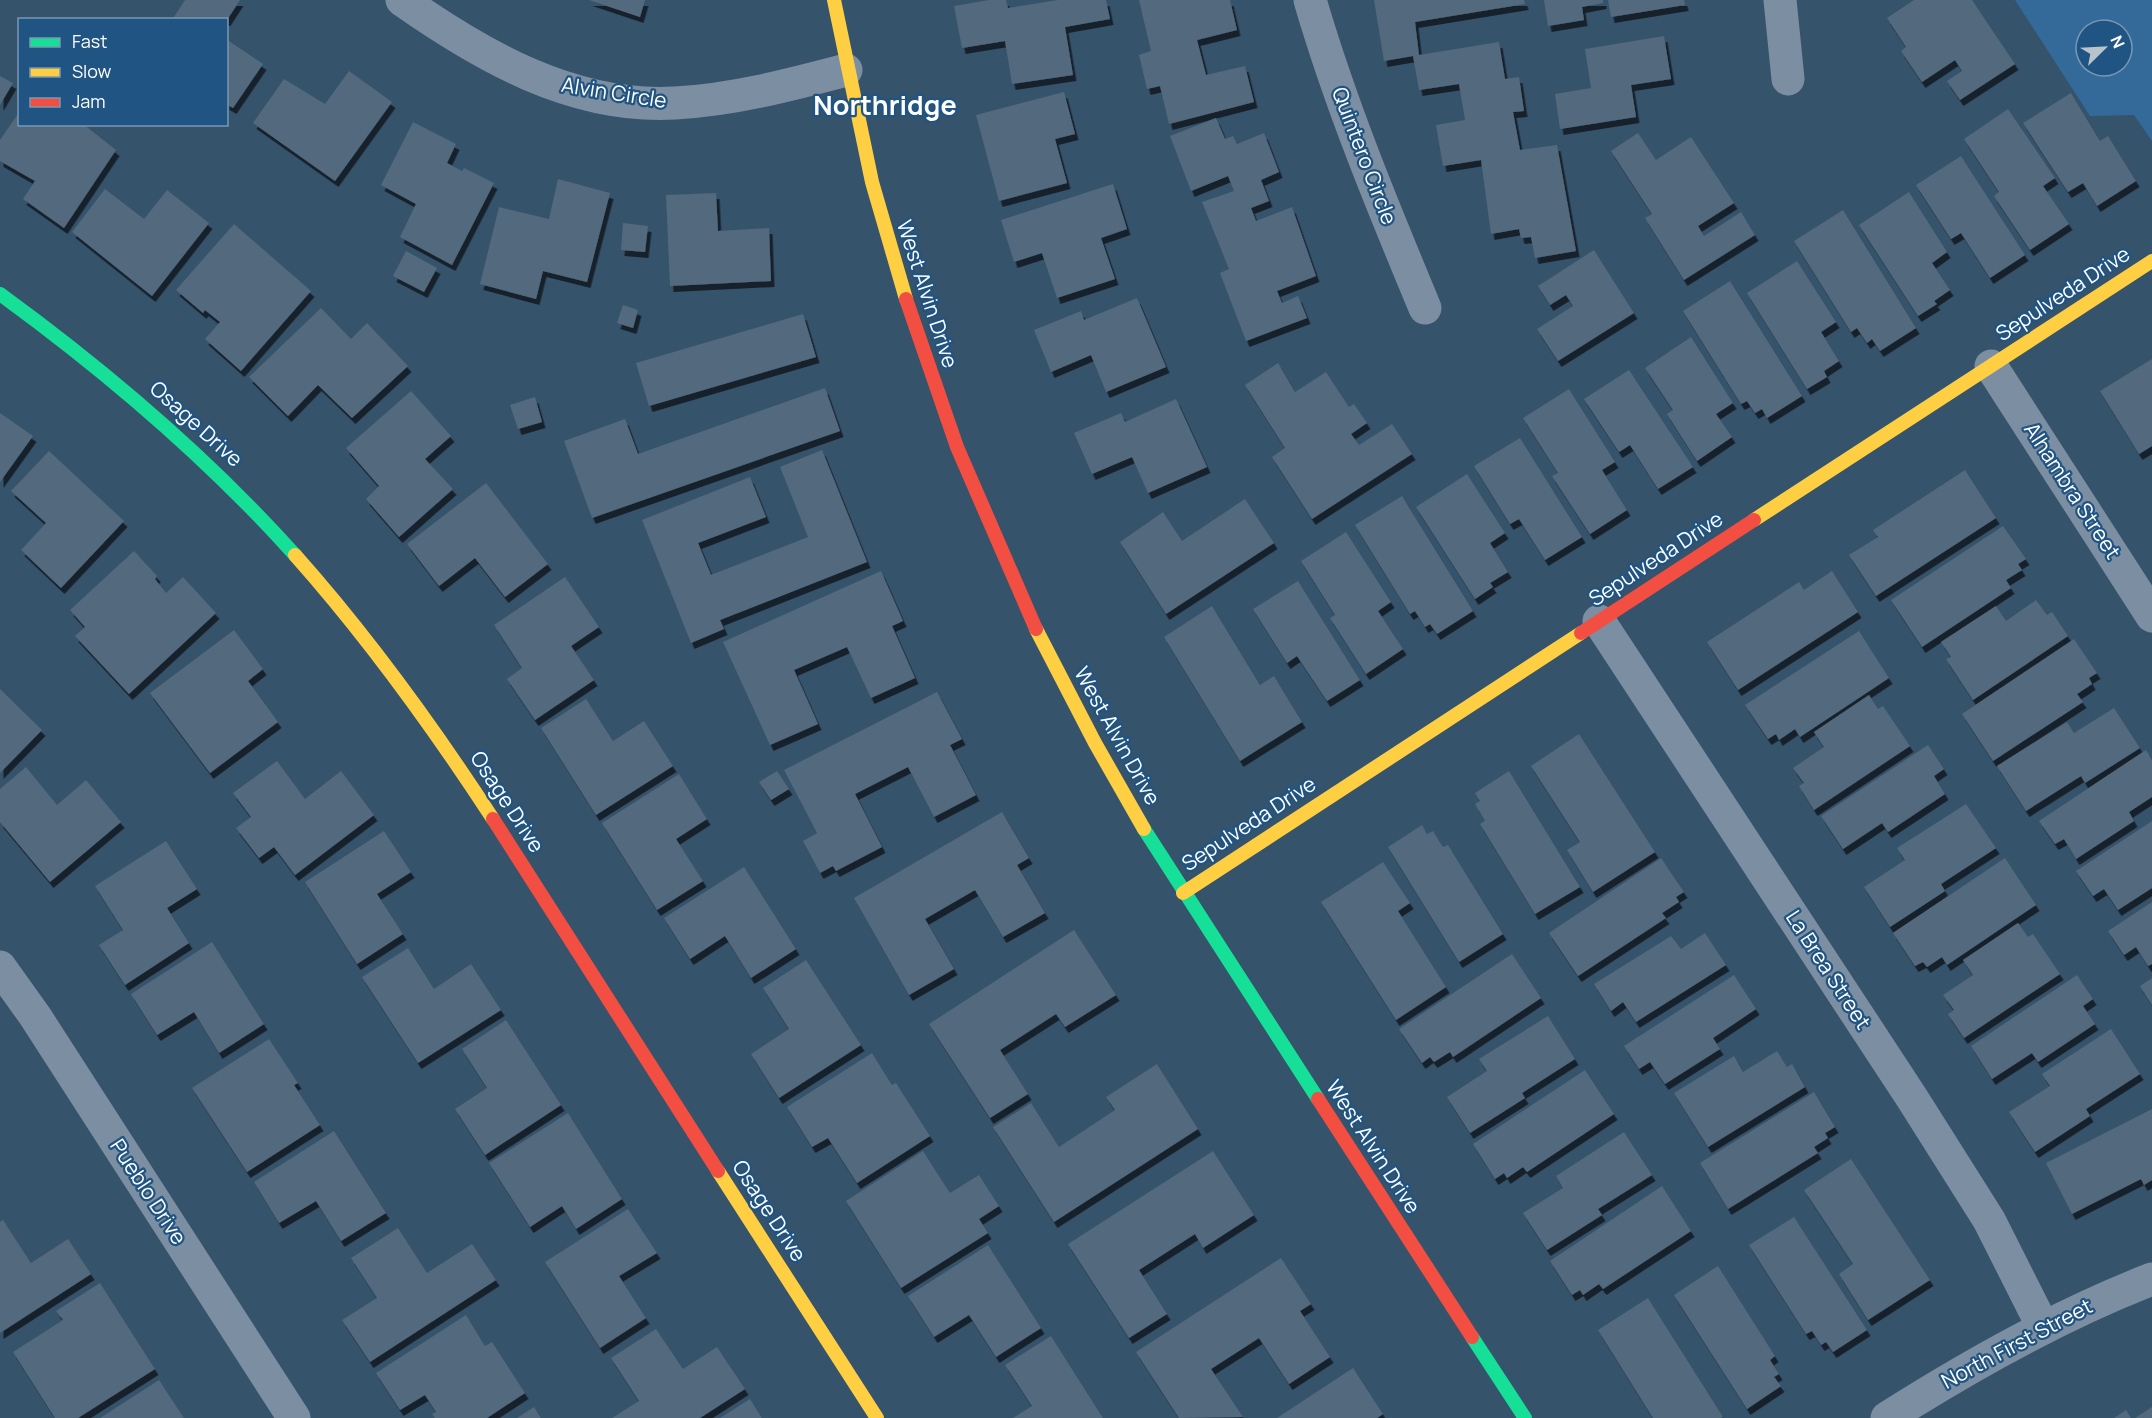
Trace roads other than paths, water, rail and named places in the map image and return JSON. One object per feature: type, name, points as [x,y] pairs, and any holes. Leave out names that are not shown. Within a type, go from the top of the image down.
[{"type":"street","name":"Alvin Circle","points":[[402,0],[458,39],[502,63],[546,82],[590,94],[673,103],[767,90],[846,70]]},
{"type":"street","name":"West Alvin Drive","points":[[834,0],[846,70],[881,220],[907,307],[952,436],[1010,574],[1073,704],[1183,892],[1525,1418]]},
{"type":"street","name":"Quintero Circle","points":[[1310,0],[1330,66],[1363,159],[1425,308]]},
{"type":"street","points":[[1780,0],[1788,79]]},
{"type":"street","name":"Sepulveda Drive","points":[[1183,892],[2152,261]]},
{"type":"street","name":"Osage Drive","points":[[0,294],[78,351],[203,456],[255,508],[359,627],[420,708],[469,782],[878,1418]]},
{"type":"street","name":"Alhambra Street","points":[[1991,366],[2152,616]]},
{"type":"street","name":"La Brea Street","points":[[1599,621],[1977,1201],[2014,1267],[2043,1327]]},
{"type":"street","name":"Pueblo Drive","points":[[0,967],[294,1418]]},
{"type":"street","name":"North First Street","points":[[1887,1418],[1957,1375],[2043,1327],[2152,1279]]},
{"type":"district","name":"Northridge","points":[[885,106]]}]
